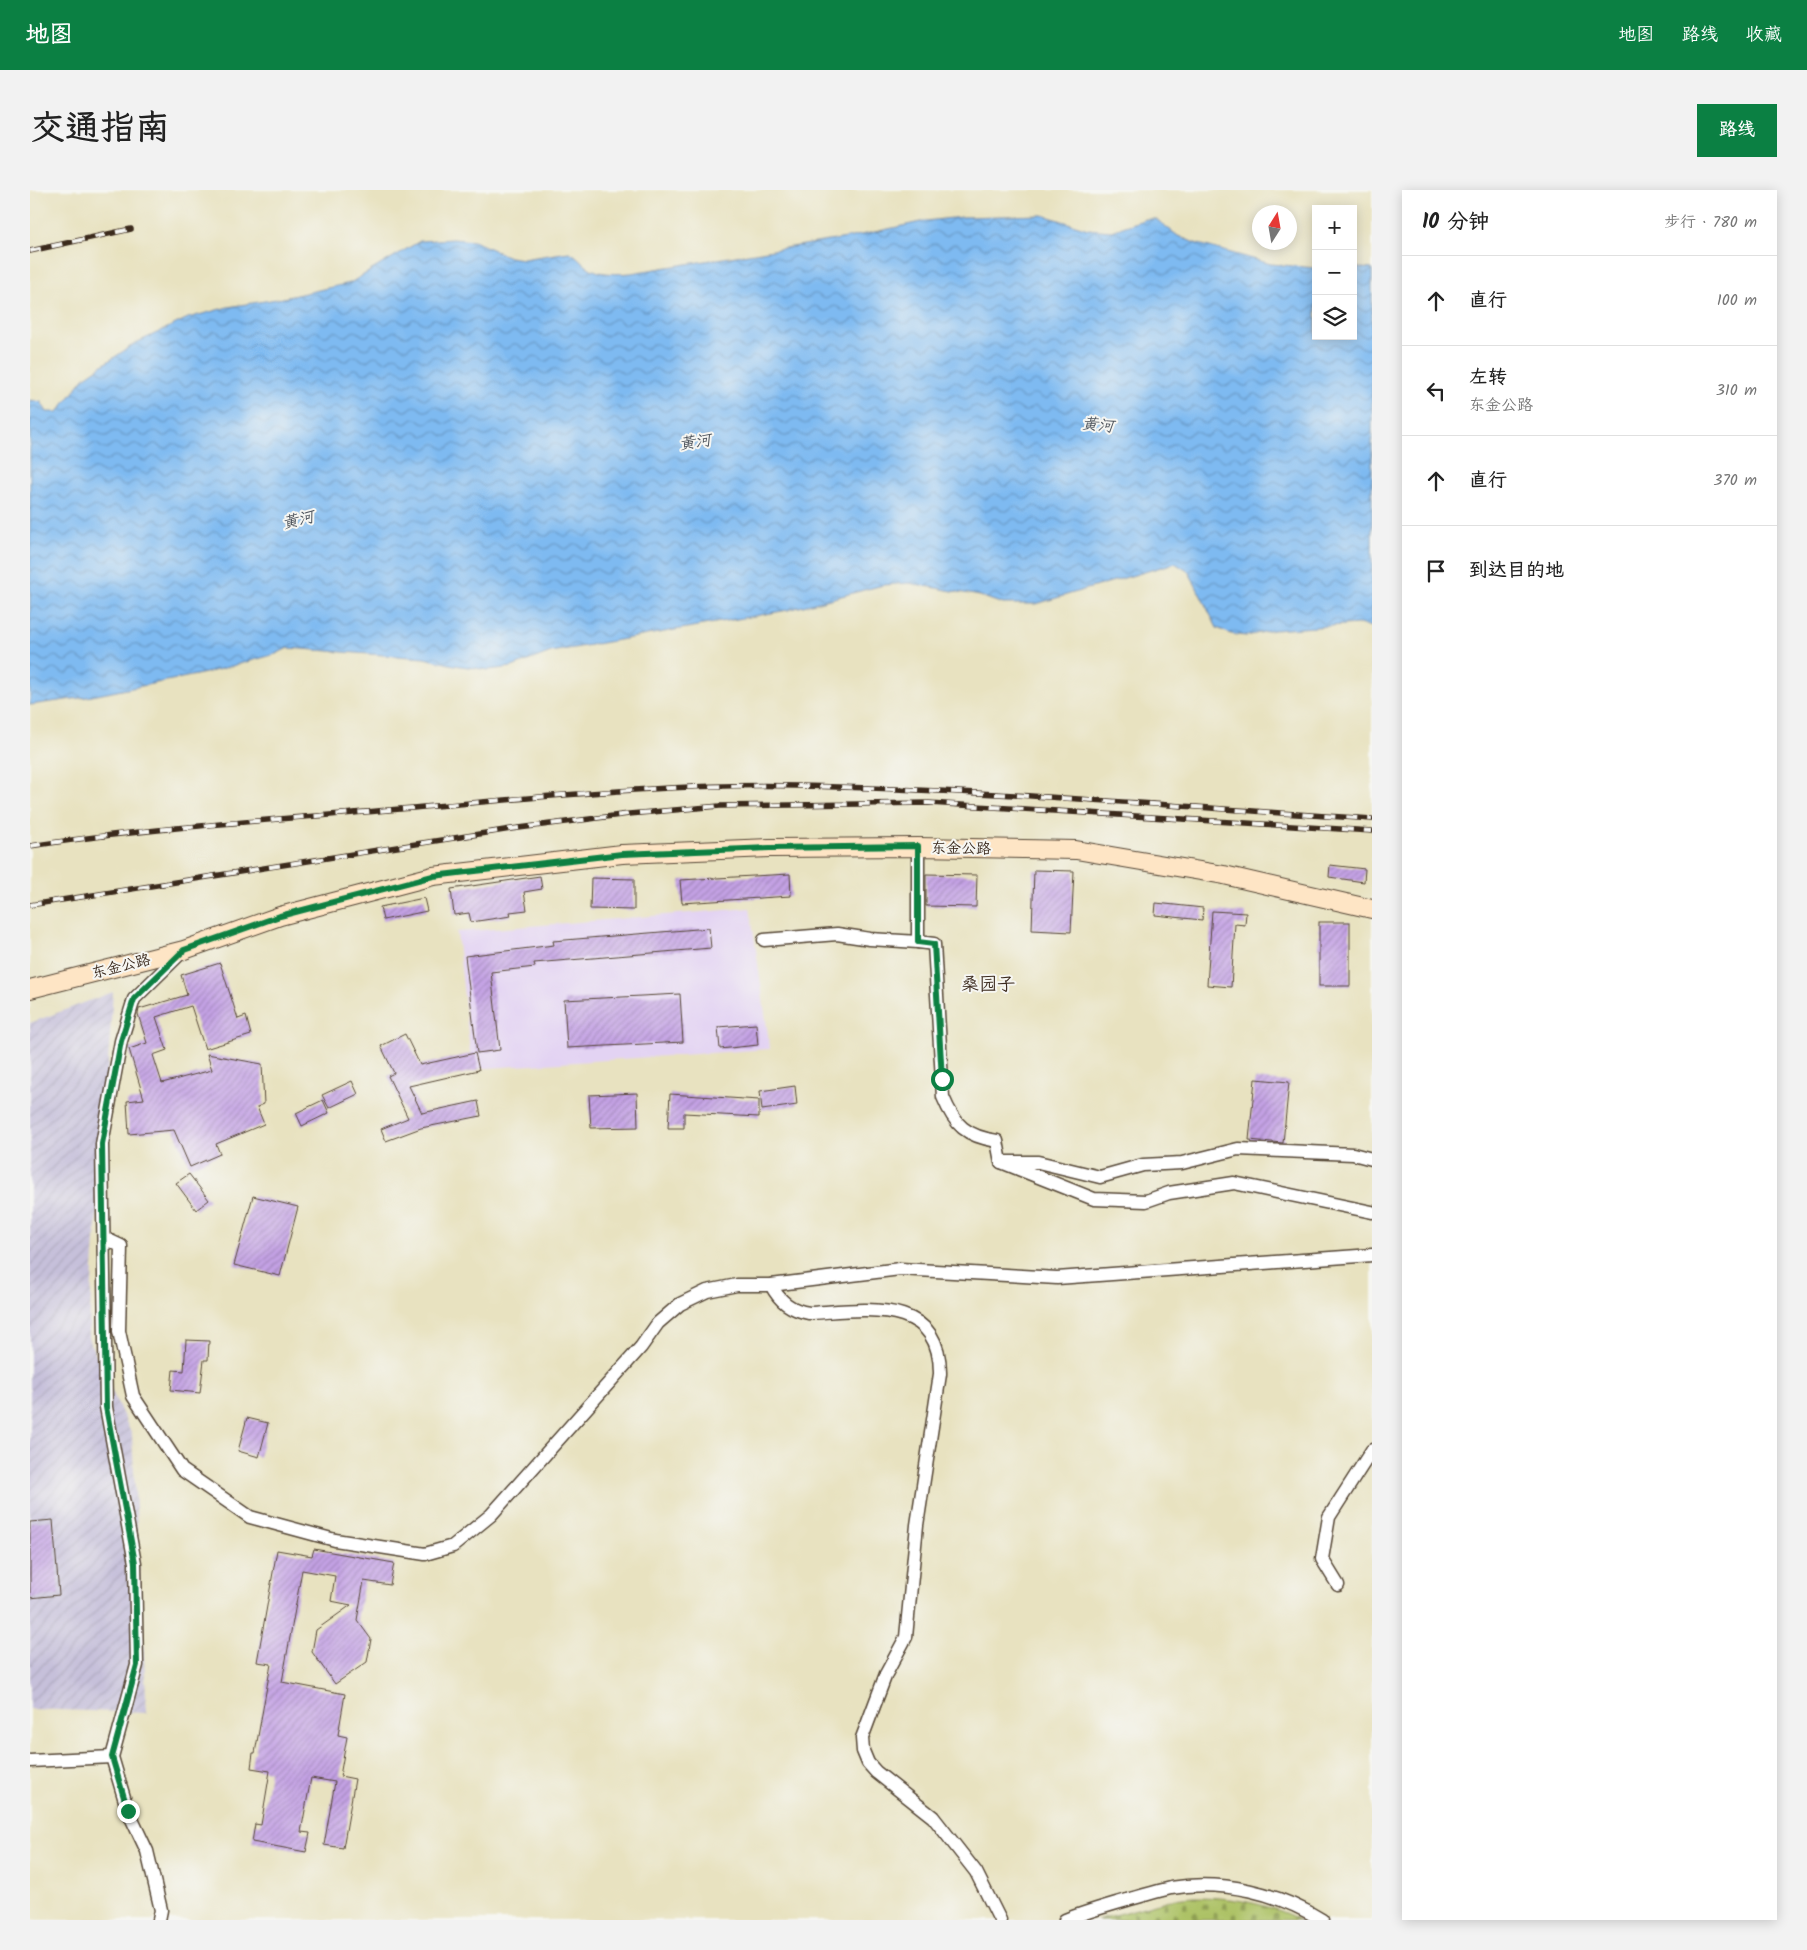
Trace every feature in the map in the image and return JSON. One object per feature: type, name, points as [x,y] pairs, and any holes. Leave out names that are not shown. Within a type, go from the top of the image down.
[{"type":"main road","name":"东金公路","points":[[30,989],[184,950],[280,916],[433,876],[622,854],[770,848],[918,846],[1076,850],[1224,875],[1372,909]]},
{"type":"street","points":[[918,846],[918,942]]},
{"type":"street","points":[[764,940],[837,934],[870,940],[934,944],[943,1097],[950,1115],[962,1129],[978,1138],[997,1141],[1001,1162]]},
{"type":"street","points":[[159,1920],[161,1910],[147,1851],[128,1811],[112,1757],[137,1665],[135,1563],[106,1407],[102,1144],[121,1041],[134,999],[184,950]]},
{"type":"street","points":[[1001,1162],[1038,1162],[1100,1177],[1143,1165],[1182,1163],[1238,1149],[1353,1154],[1372,1159]]},
{"type":"street","points":[[1001,1162],[1094,1199],[1146,1202],[1169,1193],[1234,1182],[1372,1212]]},
{"type":"street","points":[[104,1238],[121,1246],[119,1331],[133,1396],[182,1470],[250,1517],[335,1540],[425,1554],[453,1546],[491,1515],[641,1347],[658,1323],[680,1304],[707,1291],[736,1285],[771,1285],[900,1269],[1057,1278],[1372,1254]]},
{"type":"street","points":[[771,1285],[777,1296],[797,1311],[809,1313],[892,1311],[909,1315],[924,1325],[935,1340],[940,1356],[940,1374],[917,1526],[906,1637],[886,1674],[862,1738],[863,1751],[868,1763],[876,1772],[933,1817],[976,1872],[1000,1920]]},
{"type":"street","points":[[1338,1585],[1322,1559],[1329,1517],[1372,1450]]},
{"type":"street","points":[[30,1761],[112,1757]]},
{"type":"street","points":[[1065,1920],[1082,1913],[1171,1888],[1194,1886],[1238,1888],[1260,1893],[1297,1906],[1322,1920]]},
{"type":"shaded area","points":[[750,908],[770,1049],[472,1069],[457,932]]},
{"type":"shaded area","points":[[113,992],[88,1338],[132,1435],[147,1713],[30,1709],[30,1023]]},
{"type":"green space","points":[[1194,1897],[1222,1898],[1262,1905],[1300,1920],[1097,1920],[1173,1899]]},
{"type":"water","name":"黄河","points":[[1043,215],[1088,229],[1111,231],[1146,219],[1156,219],[1178,236],[1195,243],[1271,264],[1312,268],[1312,340],[1357,340],[1357,267],[1372,269],[1372,627],[1358,624],[1273,630],[1246,636],[1231,634],[1217,628],[1189,572],[1175,563],[1036,604],[1003,604],[980,596],[909,583],[883,585],[788,610],[551,652],[512,667],[489,670],[424,658],[288,648],[276,654],[206,673],[87,697],[30,705],[30,400],[41,402],[47,412],[58,412],[85,377],[134,344],[188,318],[228,307],[283,298],[350,283],[420,241],[453,239],[474,241],[509,257],[523,259],[569,252],[592,270],[620,274],[847,238],[925,221],[962,217]]},
{"type":"building","points":[[1330,865],[1365,869],[1364,882],[1329,877]]},
{"type":"building","points":[[1034,870],[1074,871],[1071,932],[1032,930]]},
{"type":"building","points":[[790,874],[791,896],[682,903],[680,880]]},
{"type":"building","points":[[926,874],[977,875],[976,907],[926,906]]},
{"type":"building","points":[[540,876],[542,889],[524,892],[527,910],[510,912],[511,916],[471,922],[469,913],[454,915],[451,889]]},
{"type":"building","points":[[591,878],[634,879],[634,910],[590,909]]},
{"type":"building","points":[[424,898],[427,911],[383,920],[380,907]]},
{"type":"building","points":[[1156,903],[1203,908],[1202,920],[1155,915]]},
{"type":"building","points":[[1212,911],[1246,913],[1245,925],[1235,924],[1231,987],[1207,985]]},
{"type":"building","points":[[1319,922],[1350,922],[1350,986],[1319,986]]},
{"type":"building","points":[[709,928],[711,948],[534,963],[535,967],[491,972],[500,1050],[477,1053],[465,956],[554,945],[553,941]]},
{"type":"building","points":[[220,963],[238,1019],[246,1016],[251,1035],[205,1049],[191,1006],[156,1017],[167,1050],[153,1055],[162,1083],[212,1070],[207,1054],[262,1064],[264,1104],[257,1107],[264,1124],[216,1144],[220,1154],[190,1167],[174,1130],[129,1134],[127,1101],[144,1099],[129,1049],[147,1043],[138,1014],[139,1009],[187,995],[181,975]]},
{"type":"building","points":[[680,994],[683,1042],[567,1048],[564,1000]]},
{"type":"building","points":[[756,1024],[758,1045],[720,1049],[718,1027]]},
{"type":"building","points":[[405,1034],[420,1065],[475,1053],[479,1070],[409,1086],[422,1113],[478,1101],[481,1116],[421,1128],[386,1141],[381,1129],[408,1118],[388,1076],[394,1073],[381,1046]]},
{"type":"building","points":[[1255,1079],[1289,1082],[1283,1143],[1249,1140]]},
{"type":"building","points":[[352,1081],[358,1094],[329,1108],[322,1095]]},
{"type":"building","points":[[795,1086],[797,1105],[762,1110],[760,1091]]},
{"type":"building","points":[[637,1093],[638,1127],[591,1128],[589,1095]]},
{"type":"building","points":[[670,1094],[759,1100],[759,1117],[684,1113],[684,1128],[668,1128]]},
{"type":"building","points":[[323,1100],[329,1113],[302,1126],[296,1113]]},
{"type":"building","points":[[189,1174],[209,1200],[196,1210],[176,1183]]},
{"type":"building","points":[[253,1196],[298,1207],[280,1276],[234,1265]]},
{"type":"building","points":[[186,1340],[209,1341],[208,1360],[204,1360],[200,1393],[171,1390],[173,1370],[184,1371]]},
{"type":"building","points":[[247,1418],[268,1423],[259,1457],[238,1451]]},
{"type":"building","points":[[53,1520],[59,1595],[30,1598],[30,1522]]},
{"type":"building","points":[[314,1549],[394,1563],[390,1585],[364,1581],[357,1620],[371,1639],[367,1662],[335,1684],[312,1652],[316,1630],[351,1605],[331,1601],[335,1576],[302,1570],[282,1682],[345,1694],[338,1735],[347,1737],[340,1776],[355,1779],[343,1848],[324,1845],[335,1782],[311,1778],[301,1832],[310,1833],[306,1852],[252,1842],[255,1824],[261,1825],[270,1771],[251,1768],[271,1664],[257,1662],[277,1550],[312,1556]]},
{"type":"railway","points":[[30,251],[131,229]]},
{"type":"railway","points":[[30,846],[168,829],[549,796],[649,789],[748,786],[941,791],[1372,819]]},
{"type":"railway","points":[[30,905],[511,829],[629,814],[720,806],[929,803],[1372,831]]},
{"type":"district","name":"桑园子","points":[[988,984]]},
{"type":"route","points":[[128,1811],[112,1757],[137,1665],[135,1563],[106,1407],[102,1144],[121,1041],[134,999],[184,950],[280,916],[433,876],[622,854],[770,848],[918,846],[918,942],[934,944],[942,1079]]}]
